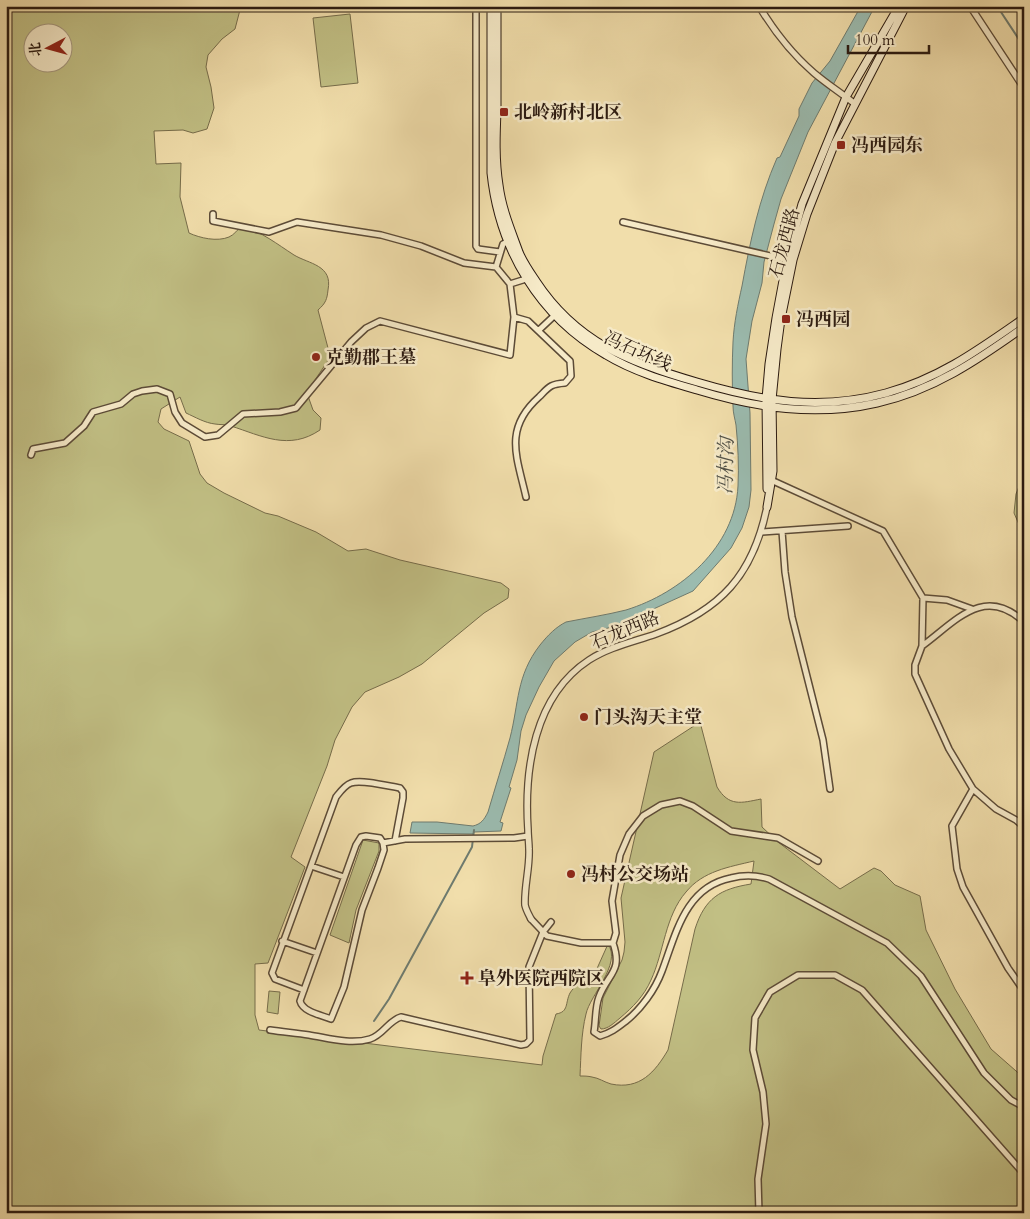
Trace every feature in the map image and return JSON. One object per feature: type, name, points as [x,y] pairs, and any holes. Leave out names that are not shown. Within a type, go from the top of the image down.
[{"type":"main road","name":"冯石环线","points":[[491,6],[490,173],[495,204],[516,264],[526,279],[555,315],[591,346],[627,366],[728,400],[753,405],[841,401],[871,396],[933,375],[966,358],[1024,318]]},
{"type":"main road","name":"冯石环线","points":[[497,6],[496,142],[498,185],[505,215],[520,254],[548,298],[567,318],[596,341],[617,354],[650,368],[751,396],[769,404],[806,410],[842,409],[890,400],[944,380],[1024,328]]},
{"type":"main road","name":"石龙西路","points":[[767,507],[769,404],[780,319],[802,204],[846,97],[899,6]]},
{"type":"main road","name":"石龙西路","points":[[790,260],[820,179],[855,104],[906,6]]},
{"type":"main road","name":"石龙西路","points":[[767,507],[773,471],[769,404]]},
{"type":"street","points":[[476,6],[476,246],[478,249],[500,252]]},
{"type":"street","points":[[760,6],[771,25],[794,54],[815,74],[855,104]]},
{"type":"street","points":[[970,6],[1024,88]]},
{"type":"street","points":[[31,455],[32,449],[65,443],[84,426],[93,412],[121,404],[133,394],[142,391],[157,389],[170,394],[175,412],[182,423],[205,437],[218,434],[243,414],[280,412],[296,408],[351,342],[366,328],[380,321],[510,355],[514,317],[510,284],[496,267],[464,263],[421,246],[381,235],[297,222],[269,232],[213,221],[213,214]]},
{"type":"street","points":[[623,222],[790,260]]},
{"type":"street","points":[[496,267],[503,244],[515,239]]},
{"type":"street","points":[[510,284],[526,279]]},
{"type":"street","points":[[539,330],[555,315]]},
{"type":"street","points":[[514,317],[528,321],[570,361],[571,376],[565,383],[554,384],[530,404],[518,422],[514,444],[526,497]]},
{"type":"street","points":[[771,480],[883,531],[923,598],[922,646],[915,665],[917,681],[949,749],[972,789],[996,809],[1016,820],[1024,827]]},
{"type":"street","name":"石龙西路","points":[[531,919],[525,907],[529,848],[526,809],[528,780],[543,714],[558,689],[579,668],[602,653],[666,630],[709,608],[738,579],[756,548],[762,532],[767,507]]},
{"type":"street","points":[[762,532],[848,526]]},
{"type":"street","points":[[782,531],[785,572],[792,617],[823,740],[830,790]]},
{"type":"street","points":[[923,598],[947,600],[972,609]]},
{"type":"street","points":[[922,646],[972,609],[983,605],[996,606],[1014,613],[1024,622]]},
{"type":"street","points":[[304,990],[275,979],[272,973],[282,941],[336,797],[351,782],[400,788],[403,792],[395,841]]},
{"type":"street","points":[[972,789],[952,826],[957,869],[963,887],[1008,968],[1024,990]]},
{"type":"street","points":[[818,861],[778,838],[731,830],[693,806],[680,802],[660,805],[643,816],[629,834],[620,855],[612,901],[616,933],[613,943],[617,953],[618,965],[599,998],[594,1032],[600,1036],[610,1034],[630,1018],[641,1006],[659,977],[684,912],[702,892],[713,883],[734,877],[750,876],[769,879],[887,943],[921,976],[984,1072],[1011,1100],[1024,1107]]},
{"type":"street","points":[[374,836],[380,838],[383,843],[384,850],[362,910],[344,987],[331,1019],[306,1009],[301,1005],[300,1000],[356,845],[361,837],[374,836]]},
{"type":"street","points":[[383,843],[405,839],[514,838],[528,836]]},
{"type":"street","points":[[311,866],[344,877]]},
{"type":"street","points":[[531,919],[547,936],[581,943],[613,943]]},
{"type":"street","points":[[270,1030],[339,1040],[365,1040],[375,1037],[384,1031],[392,1021],[401,1017],[522,1045],[526,1044],[530,1040],[529,967],[543,932],[551,922]]},
{"type":"street","points":[[282,941],[317,953]]},
{"type":"street","points":[[759,1213],[758,1179],[766,1124],[764,1092],[753,1050],[755,1018],[770,992],[798,974],[835,975],[862,990],[1024,1174]]},
{"type":"shaded area","points":[[6,6],[241,6],[235,29],[222,39],[208,55],[206,67],[214,108],[207,129],[193,133],[183,130],[154,131],[156,164],[181,163],[180,197],[189,233],[203,238],[219,239],[231,236],[242,226],[263,235],[294,255],[318,266],[327,275],[329,282],[327,298],[318,310],[329,359],[315,380],[308,396],[313,410],[321,418],[320,430],[297,440],[276,440],[229,425],[200,420],[186,413],[180,397],[161,409],[158,422],[164,429],[189,441],[200,474],[207,483],[265,513],[278,516],[316,532],[348,551],[366,549],[400,560],[501,583],[509,589],[508,598],[484,613],[422,664],[399,677],[365,692],[352,707],[335,740],[327,766],[291,857],[305,867],[268,963],[255,964],[255,1015],[259,1030],[542,1065],[556,1014],[565,1009],[574,987],[595,973],[608,944],[611,952],[611,961],[604,979],[589,1006],[584,1022],[580,1076],[588,1076],[611,1084],[621,1085],[638,1082],[646,1078],[668,1050],[699,918],[709,902],[722,892],[751,884],[754,861],[717,871],[700,879],[693,885],[686,892],[674,912],[651,980],[642,996],[609,1027],[601,1029],[599,1026],[603,998],[622,960],[624,952],[625,942],[621,898],[654,752],[700,722],[717,787],[731,801],[741,802],[761,799],[762,827],[778,842],[840,889],[874,868],[881,871],[895,885],[920,896],[926,930],[955,989],[991,1049],[1024,1078],[1024,1213],[6,1213]]},
{"type":"shaded area","points":[[861,6],[875,6],[808,132],[781,199],[764,262],[762,283],[752,321],[746,359],[750,413],[751,490],[749,507],[742,528],[731,548],[693,591],[616,626],[592,632],[575,642],[554,661],[539,687],[521,731],[517,760],[509,787],[511,788],[500,822],[503,823],[501,831],[474,832],[473,834],[410,833],[412,822],[437,822],[473,826],[484,819],[488,812],[510,738],[519,690],[526,668],[532,656],[552,632],[566,622],[626,610],[666,592],[685,579],[701,564],[716,548],[727,529],[735,508],[738,486],[736,425],[733,411],[732,366],[734,335],[748,253],[756,221],[771,173],[799,116],[799,109],[812,83],[830,61]]},
{"type":"shaded area","points":[[350,14],[358,83],[321,87],[313,18]]},
{"type":"shaded area","points":[[1024,474],[1024,536],[1014,513],[1016,494]]},
{"type":"shaded area","points":[[363,840],[379,843],[379,851],[356,910],[349,943],[330,935]]},
{"type":"shaded area","points":[[269,991],[280,992],[278,1014],[267,1012]]},
{"type":"waterway","points":[[997,6],[1024,47]]},
{"type":"waterway","points":[[374,1021],[389,999],[472,847],[474,830]]},
{"type":"place","name":"北岭新村北区","points":[[504,112]]},
{"type":"place","name":"冯西园东","points":[[841,145]]},
{"type":"place","name":"冯西园","points":[[786,319]]},
{"type":"place","name":"克勤郡王墓","points":[[316,357]]},
{"type":"place","name":"门头沟天主堂","points":[[584,717]]},
{"type":"place","name":"冯村公交场站","points":[[571,874]]},
{"type":"place","name":"阜外医院西院区","points":[[467,978]]},
{"type":"water label","name":"冯村沟","points":[[725,466]]}]
